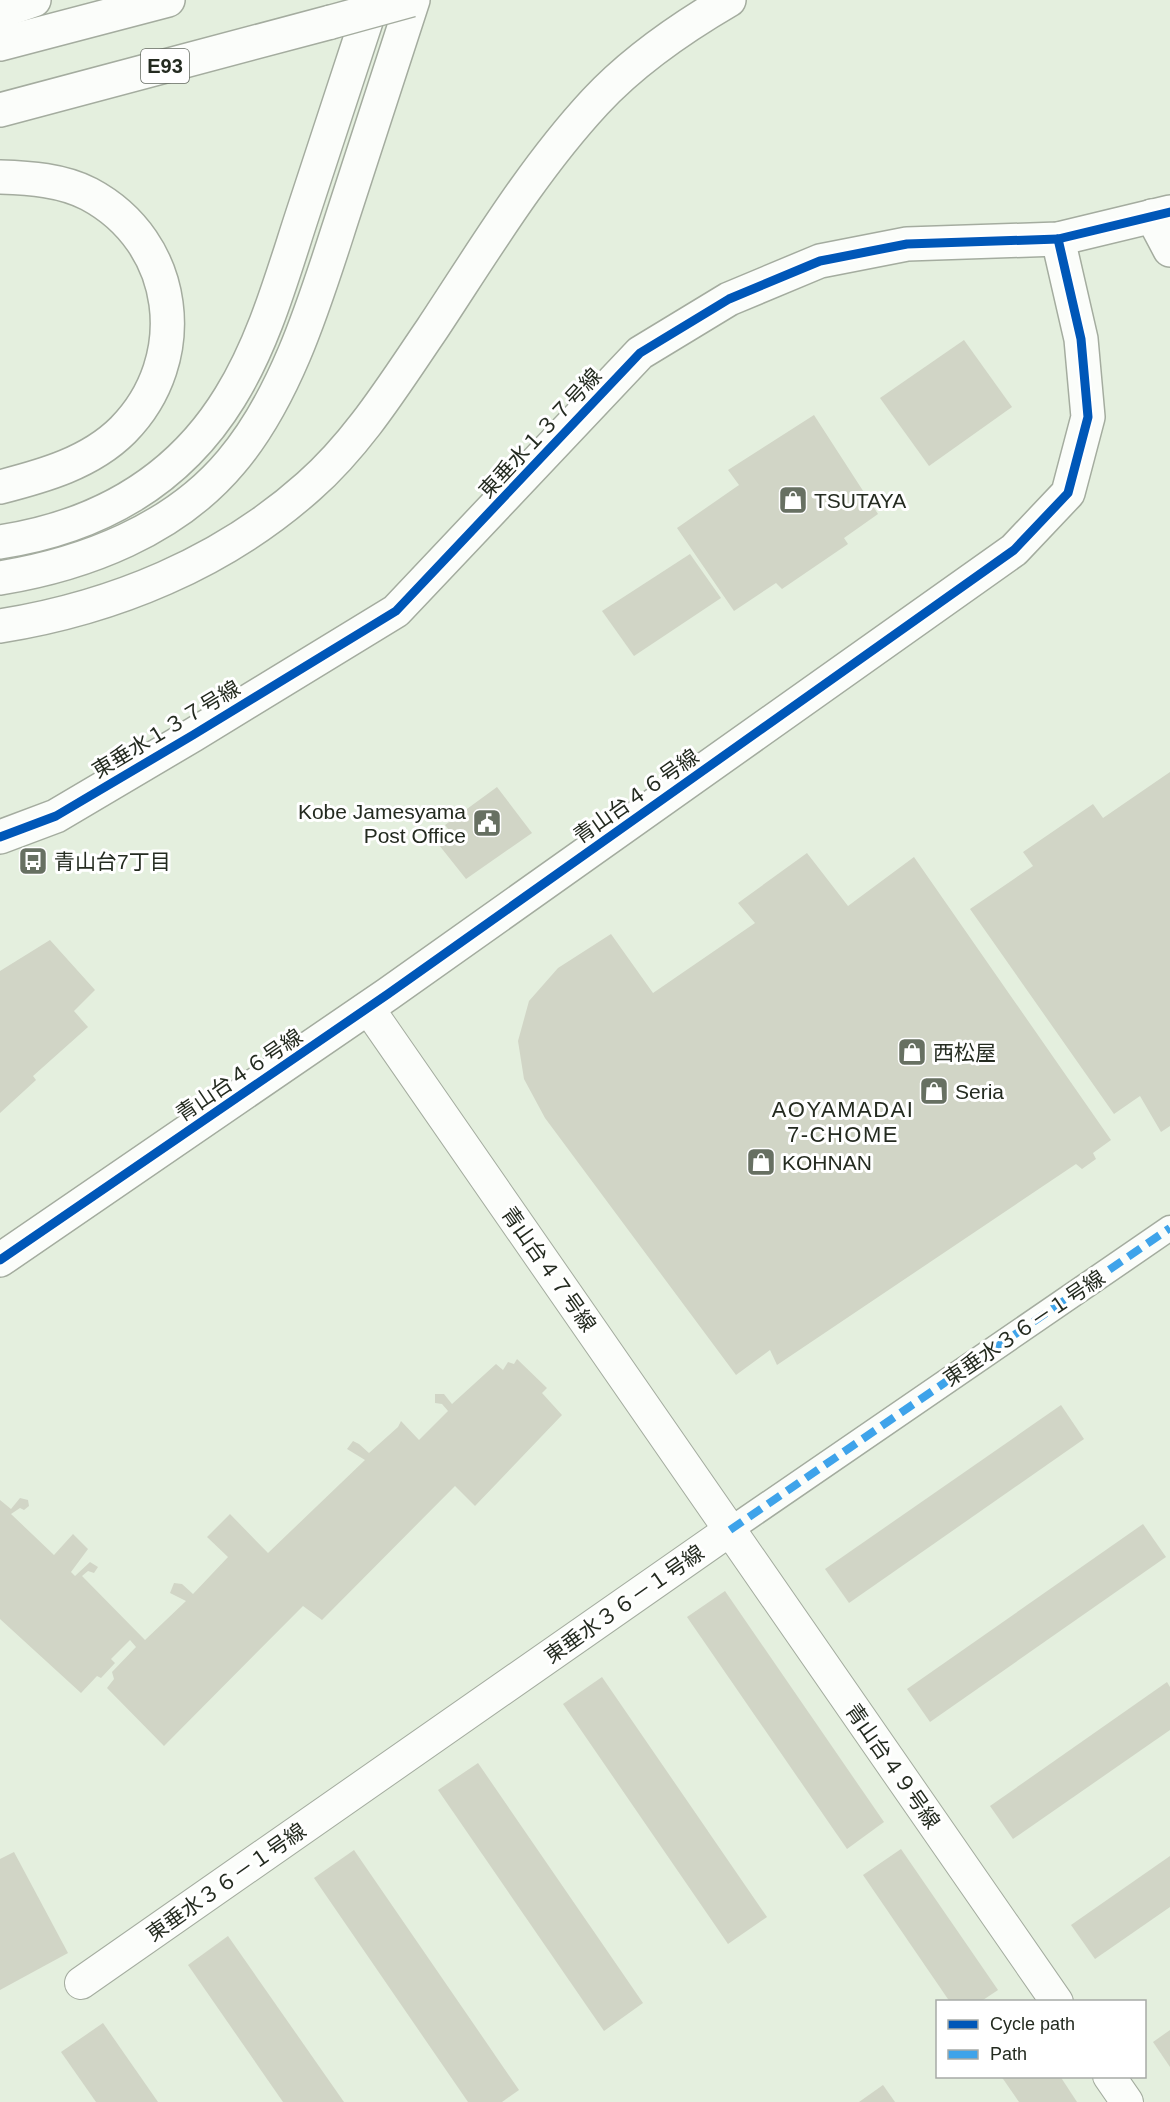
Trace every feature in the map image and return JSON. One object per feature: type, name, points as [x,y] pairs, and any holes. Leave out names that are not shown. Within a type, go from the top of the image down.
[{"type":"main road","points":[[0,12],[34,0]]},
{"type":"main road","points":[[0,44],[168,0]]},
{"type":"main road","points":[[0,542],[62,528],[103,512],[142,491],[181,459],[203,435],[230,397],[255,349],[278,291],[373,0]]},
{"type":"main road","points":[[0,579],[79,559],[124,541],[165,519],[199,493],[230,463],[275,393],[320,288],[412,0]]},
{"type":"main road","name":"E93","points":[[0,110],[412,0]]},
{"type":"main road","points":[[0,626],[37,620],[100,603],[158,582],[216,553],[266,521],[311,485],[354,438],[394,385],[507,216],[595,101],[648,55],[690,23],[729,0]]},
{"type":"main road","points":[[0,177],[31,178],[63,184],[88,194],[113,211],[150,255],[162,282],[168,314],[166,344],[159,376],[144,404],[122,431],[96,451],[64,467],[32,479],[0,487]]},
{"type":"main road","points":[[1161,214],[1170,250]]},
{"type":"main road","name":"東垂水１３７号線","points":[[0,837],[56,816],[194,735],[396,611],[640,353],[729,299],[820,261],[907,244],[1058,239],[1161,214]]},
{"type":"main road","name":"青山台４６号線","points":[[0,1260],[368,1008],[1014,550],[1068,493],[1088,417],[1081,339],[1058,239]]},
{"type":"street","name":"青山台４７号線","points":[[368,1008],[730,1530]]},
{"type":"street","name":"東垂水３６－１号線","points":[[81,1983],[730,1530],[1170,1228]]},
{"type":"street","name":"青山台４９号線","points":[[730,1530],[1056,2000]]},
{"type":"street","points":[[1110,2078],[1127,2102]]},
{"type":"building","points":[[964,340],[1012,407],[929,466],[880,398]]},
{"type":"building","name":"TSUTAYA","points":[[814,415],[878,514],[844,538],[848,544],[782,589],[776,583],[734,611],[677,528],[739,485],[728,470]]},
{"type":"building","points":[[690,554],[721,598],[634,656],[602,611]]},
{"type":"building","points":[[1170,772],[1170,1126],[1161,1132],[1140,1096],[1114,1114],[970,909],[1033,866],[1023,852],[1093,804],[1103,818]]},
{"type":"building","points":[[497,787],[532,833],[466,879],[439,845],[453,835],[445,825]]},
{"type":"building","points":[[807,853],[848,906],[914,857],[1111,1140],[1093,1153],[1096,1159],[1082,1169],[1076,1164],[777,1365],[770,1350],[736,1375],[545,1118],[524,1079],[518,1041],[529,1001],[558,968],[611,934],[653,993],[755,923],[738,903]]},
{"type":"building","points":[[50,940],[95,990],[74,1011],[88,1027],[33,1076],[36,1080],[0,1113],[0,971]]},
{"type":"building","points":[[517,1359],[547,1388],[542,1393],[562,1415],[475,1506],[455,1486],[322,1620],[303,1606],[164,1746],[107,1688],[114,1679],[112,1672],[136,1647],[130,1640],[111,1659],[115,1663],[101,1678],[97,1676],[81,1693],[0,1619],[0,1500],[11,1509],[20,1498],[28,1500],[29,1506],[24,1510],[20,1508],[11,1514],[54,1555],[73,1534],[88,1549],[71,1572],[75,1576],[90,1562],[98,1567],[94,1573],[88,1571],[82,1576],[145,1640],[186,1601],[170,1593],[174,1583],[182,1584],[193,1594],[228,1557],[207,1537],[230,1514],[268,1553],[365,1460],[347,1449],[353,1441],[369,1453],[398,1427],[401,1421],[419,1440],[448,1411],[442,1404],[435,1403],[435,1394],[444,1394],[452,1404],[496,1364],[503,1370],[508,1362],[514,1364]]},
{"type":"building","points":[[1061,1405],[1084,1439],[849,1603],[825,1569]]},
{"type":"building","points":[[1143,1524],[1166,1557],[930,1722],[907,1689]]},
{"type":"building","points":[[725,1591],[884,1822],[847,1849],[687,1617]]},
{"type":"building","points":[[602,1677],[767,1917],[728,1944],[563,1704]]},
{"type":"building","points":[[1167,1682],[1170,1687],[1170,1730],[1013,1839],[990,1806]]},
{"type":"building","points":[[478,1763],[643,2003],[604,2031],[438,1790]]},
{"type":"building","points":[[901,1849],[998,1990],[983,2000],[949,2000],[863,1875]]},
{"type":"building","points":[[354,1850],[519,2090],[502,2102],[468,2102],[314,1878]]},
{"type":"building","points":[[14,1852],[68,1953],[0,1990],[0,1859]]},
{"type":"building","points":[[1170,1856],[1170,1907],[1095,1959],[1071,1925]]},
{"type":"building","points":[[228,1936],[344,2102],[283,2102],[188,1965]]},
{"type":"building","points":[[103,2023],[158,2102],[96,2102],[61,2052]]},
{"type":"building","points":[[1170,2030],[1170,2067],[1153,2042]]},
{"type":"building","points":[[1002,2078],[1061,2078],[1077,2102],[1019,2102]]},
{"type":"building","points":[[883,2085],[895,2102],[859,2102]]},
{"type":"marked path","points":[[730,1530],[1170,1228]]},
{"type":"cycle path","points":[[0,837],[56,816],[396,611],[640,353],[729,299],[820,261],[907,244],[1058,239],[1170,212]]},
{"type":"cycle path","points":[[0,1260],[388,994],[1014,550],[1068,493],[1088,417],[1081,339],[1058,239]]},
{"type":"place","name":"TSUTAYA","points":[[793,500]]},
{"type":"place","name":"Kobe Jamesyama Post Office","points":[[487,823]]},
{"type":"place","name":"青山台7丁目","points":[[33,861]]},
{"type":"place","name":"西松屋","points":[[912,1052]]},
{"type":"place","name":"Seria","points":[[934,1091]]},
{"type":"place","name":"KOHNAN","points":[[761,1162]]},
{"type":"district","name":"AOYAMADAI 7-CHOME","points":[[843,1122]]}]
